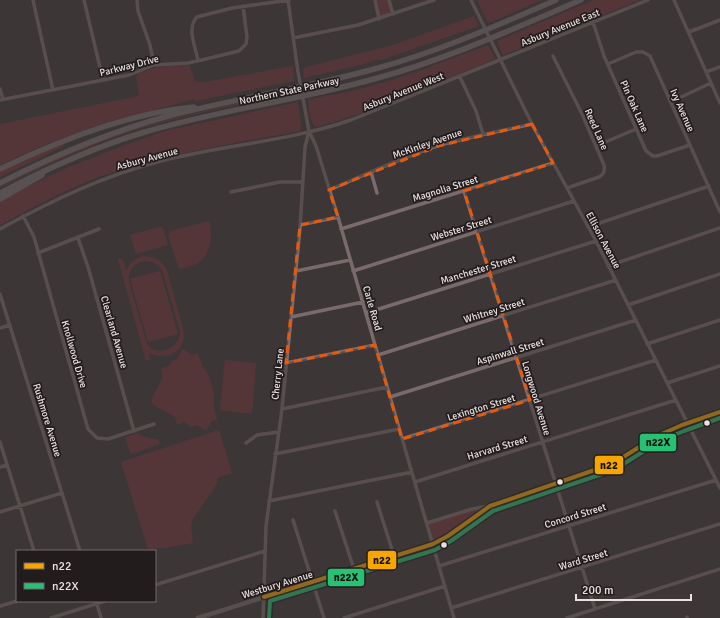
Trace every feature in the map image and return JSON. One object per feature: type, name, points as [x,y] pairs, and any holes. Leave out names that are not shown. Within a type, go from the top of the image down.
[{"type":"highway","name":"Northern State Parkway","points":[[0,183],[52,157],[104,136],[158,119],[338,79],[392,64],[458,41],[556,0]]},
{"type":"highway","name":"Northern State Parkway","points":[[0,193],[56,165],[106,145],[157,129],[349,86],[403,71],[456,53],[581,0]]},
{"type":"highway","points":[[0,169],[62,142],[119,123],[178,109],[214,106]]},
{"type":"highway","points":[[0,199],[33,181],[56,165]]},
{"type":"main road","name":"Westbury Avenue","points":[[198,618],[433,544],[448,536],[490,506],[612,464],[657,436],[687,423],[720,412]]},
{"type":"street","points":[[33,0],[53,90]]},
{"type":"street","points":[[84,0],[103,80]]},
{"type":"street","points":[[137,0],[138,11],[150,45],[154,65]]},
{"type":"street","points":[[198,61],[192,31],[192,26],[195,19],[201,15],[243,6],[288,0]]},
{"type":"street","name":"Carle Road","points":[[288,0],[298,72],[309,131],[316,146],[338,217],[454,618]]},
{"type":"street","points":[[375,0],[379,19]]},
{"type":"street","points":[[390,0],[393,14]]},
{"type":"street","points":[[293,38],[336,30],[379,19],[434,0]]},
{"type":"street","name":"Ellison Avenue","points":[[471,0],[532,124],[596,241],[720,488]]},
{"type":"street","name":"Asbury Avenue East","points":[[501,60],[648,0]]},
{"type":"street","points":[[674,0],[720,103]]},
{"type":"street","name":"Parkway Drive","points":[[1,100],[129,75],[154,65],[198,61],[239,51],[246,44],[247,37],[243,6]]},
{"type":"street","points":[[689,32],[720,20]]},
{"type":"street","name":"Pin Oak Lane","points":[[594,22],[600,46],[646,151],[653,156],[661,155],[690,145]]},
{"type":"street","name":"Ivy Avenue","points":[[608,64],[636,52],[646,53],[653,60],[720,212]]},
{"type":"street","name":"Reed Lane","points":[[553,56],[604,165],[603,174],[599,177],[567,188]]},
{"type":"street","name":"Asbury Avenue West","points":[[309,131],[351,120],[501,60]]},
{"type":"street","points":[[706,72],[720,67]]},
{"type":"street","points":[[460,77],[476,111],[483,134]]},
{"type":"street","points":[[670,101],[681,98],[711,83]]},
{"type":"street","points":[[0,89],[1,100]]},
{"type":"street","name":"McKinley Avenue","points":[[329,190],[432,148],[483,134],[532,124]]},
{"type":"street","points":[[596,146],[636,129]]},
{"type":"street","name":"Cherry Lane","points":[[263,618],[265,551],[269,501],[282,408],[296,271],[305,146],[309,131]]},
{"type":"street","name":"Asbury Avenue","points":[[0,229],[79,188],[127,171],[162,161],[309,131]]},
{"type":"street","name":"Magnolia Street","points":[[341,229],[553,163]]},
{"type":"street","points":[[371,172],[377,194]]},
{"type":"street","points":[[231,192],[280,182],[303,182]]},
{"type":"street","points":[[588,227],[709,186]]},
{"type":"street","name":"Longwood Avenue","points":[[464,191],[595,609]]},
{"type":"street","name":"Webster Street","points":[[353,271],[574,202]]},
{"type":"street","name":"Knollwood Drive","points":[[23,216],[32,234],[88,429],[94,436],[102,439],[108,439],[154,424]]},
{"type":"street","points":[[300,225],[338,217]]},
{"type":"street","points":[[608,266],[720,228]]},
{"type":"street","points":[[38,254],[99,229]]},
{"type":"street","name":"Clearland Avenue","points":[[78,238],[88,267],[134,430]]},
{"type":"street","name":"Manchester Street","points":[[366,313],[596,241]]},
{"type":"street","points":[[296,271],[350,260]]},
{"type":"street","points":[[628,305],[720,274]]},
{"type":"street","name":"Whitney Street","points":[[378,355],[616,280]]},
{"type":"street","name":"Rushmore Avenue","points":[[0,294],[80,550]]},
{"type":"street","points":[[291,317],[363,302]]},
{"type":"street","name":"Aspinwall Street","points":[[390,397],[636,320]]},
{"type":"street","points":[[647,344],[720,320]]},
{"type":"street","points":[[0,328],[10,325]]},
{"type":"street","points":[[286,363],[375,345]]},
{"type":"street","name":"Lexington Street","points":[[402,439],[656,360]]},
{"type":"street","points":[[667,383],[720,366]]},
{"type":"street","points":[[282,408],[387,387]]},
{"type":"street","name":"Harvard Street","points":[[415,482],[676,400]]},
{"type":"street","points":[[276,454],[400,429]]},
{"type":"street","points":[[246,443],[257,435],[278,432]]},
{"type":"street","points":[[0,442],[34,550]]},
{"type":"street","points":[[0,467],[7,465]]},
{"type":"street","points":[[269,501],[412,472]]},
{"type":"street","name":"Concord Street","points":[[439,566],[716,480]]},
{"type":"street","points":[[0,512],[62,493]]},
{"type":"street","points":[[377,502],[394,556]]},
{"type":"street","name":"Westbury Avenue","points":[[427,523],[472,509],[490,506]]},
{"type":"street","points":[[336,511],[354,569]]},
{"type":"street","points":[[293,520],[324,618]]},
{"type":"street","name":"Ward Street","points":[[451,608],[720,524]]},
{"type":"street","points":[[156,585],[265,551]]},
{"type":"street","points":[[567,618],[720,569]]},
{"type":"street","points":[[344,618],[445,586]]},
{"type":"street","points":[[0,606],[16,601]]},
{"type":"street","points":[[51,618],[96,602],[101,618]]},
{"type":"highlighted area","points":[[532,124],[553,163],[464,191],[530,400],[402,439],[375,345],[286,363],[300,225],[338,217],[329,190],[438,146]]},
{"type":"shaded area","points":[[375,0],[389,0],[393,14],[379,19]]},
{"type":"shaded area","points":[[477,0],[542,0],[488,23]]},
{"type":"shaded area","points":[[594,0],[640,0],[504,55],[502,54],[497,41]]},
{"type":"shaded area","points":[[474,16],[479,26],[381,60],[379,59],[304,78],[303,68],[393,45]]},
{"type":"shaded area","points":[[488,45],[495,59],[361,113],[316,127],[312,122],[308,100],[390,81]]},
{"type":"shaded area","points":[[189,65],[195,81],[205,82],[293,66],[294,81],[195,101],[194,99],[126,117],[62,138],[0,165],[0,124],[139,96],[136,76],[138,76],[138,74],[157,67]]},
{"type":"shaded area","points":[[296,91],[296,93],[228,107],[139,129],[78,151],[0,188],[56,160],[114,136],[181,116]]},
{"type":"shaded area","points":[[298,102],[301,126],[300,131],[195,151],[144,163],[118,171],[69,189],[0,225],[0,201],[69,167],[165,131]]},
{"type":"shaded area","points":[[63,144],[64,146],[0,177],[0,172]]},
{"type":"shaded area","points":[[209,221],[211,241],[203,259],[188,267],[179,269],[168,235],[170,231]]},
{"type":"shaded area","points":[[162,226],[168,245],[136,254],[130,235]]},
{"type":"shaded area","points":[[140,257],[150,257],[161,262],[166,269],[184,333],[181,346],[173,354],[162,356],[149,353],[150,360],[146,361],[118,259],[122,258],[126,270],[132,262]],"holes":[[[146,261],[155,263],[162,270],[180,331],[177,343],[168,350],[162,351],[151,348],[147,344],[129,282],[131,270],[135,265]]]},
{"type":"shaded area","points":[[160,271],[178,334],[148,342],[130,279]]},
{"type":"shaded area","points":[[183,349],[192,355],[198,353],[212,385],[217,420],[212,421],[206,431],[196,425],[192,427],[184,422],[177,425],[175,417],[153,405],[151,400],[163,377],[161,369],[169,366],[172,361],[177,359]]},
{"type":"shaded area","points":[[225,360],[256,363],[252,414],[220,410]]},
{"type":"shaded area","points":[[219,430],[232,473],[217,478],[217,484],[192,520],[191,526],[193,543],[165,548],[148,549],[121,462]]},
{"type":"shaded area","points":[[137,433],[148,438],[159,440],[160,444],[131,454],[126,437]]},
{"type":"shaded area","points":[[486,508],[433,543],[429,524],[472,510]]},
{"type":"transit line","name":"n22","points":[[264,597],[433,544],[448,536],[490,506],[612,464],[657,436],[682,425],[720,412]]},
{"type":"transit line","name":"n22X","points":[[269,618],[270,601],[435,550],[451,541],[493,511],[614,470],[660,441],[720,418]]}]
